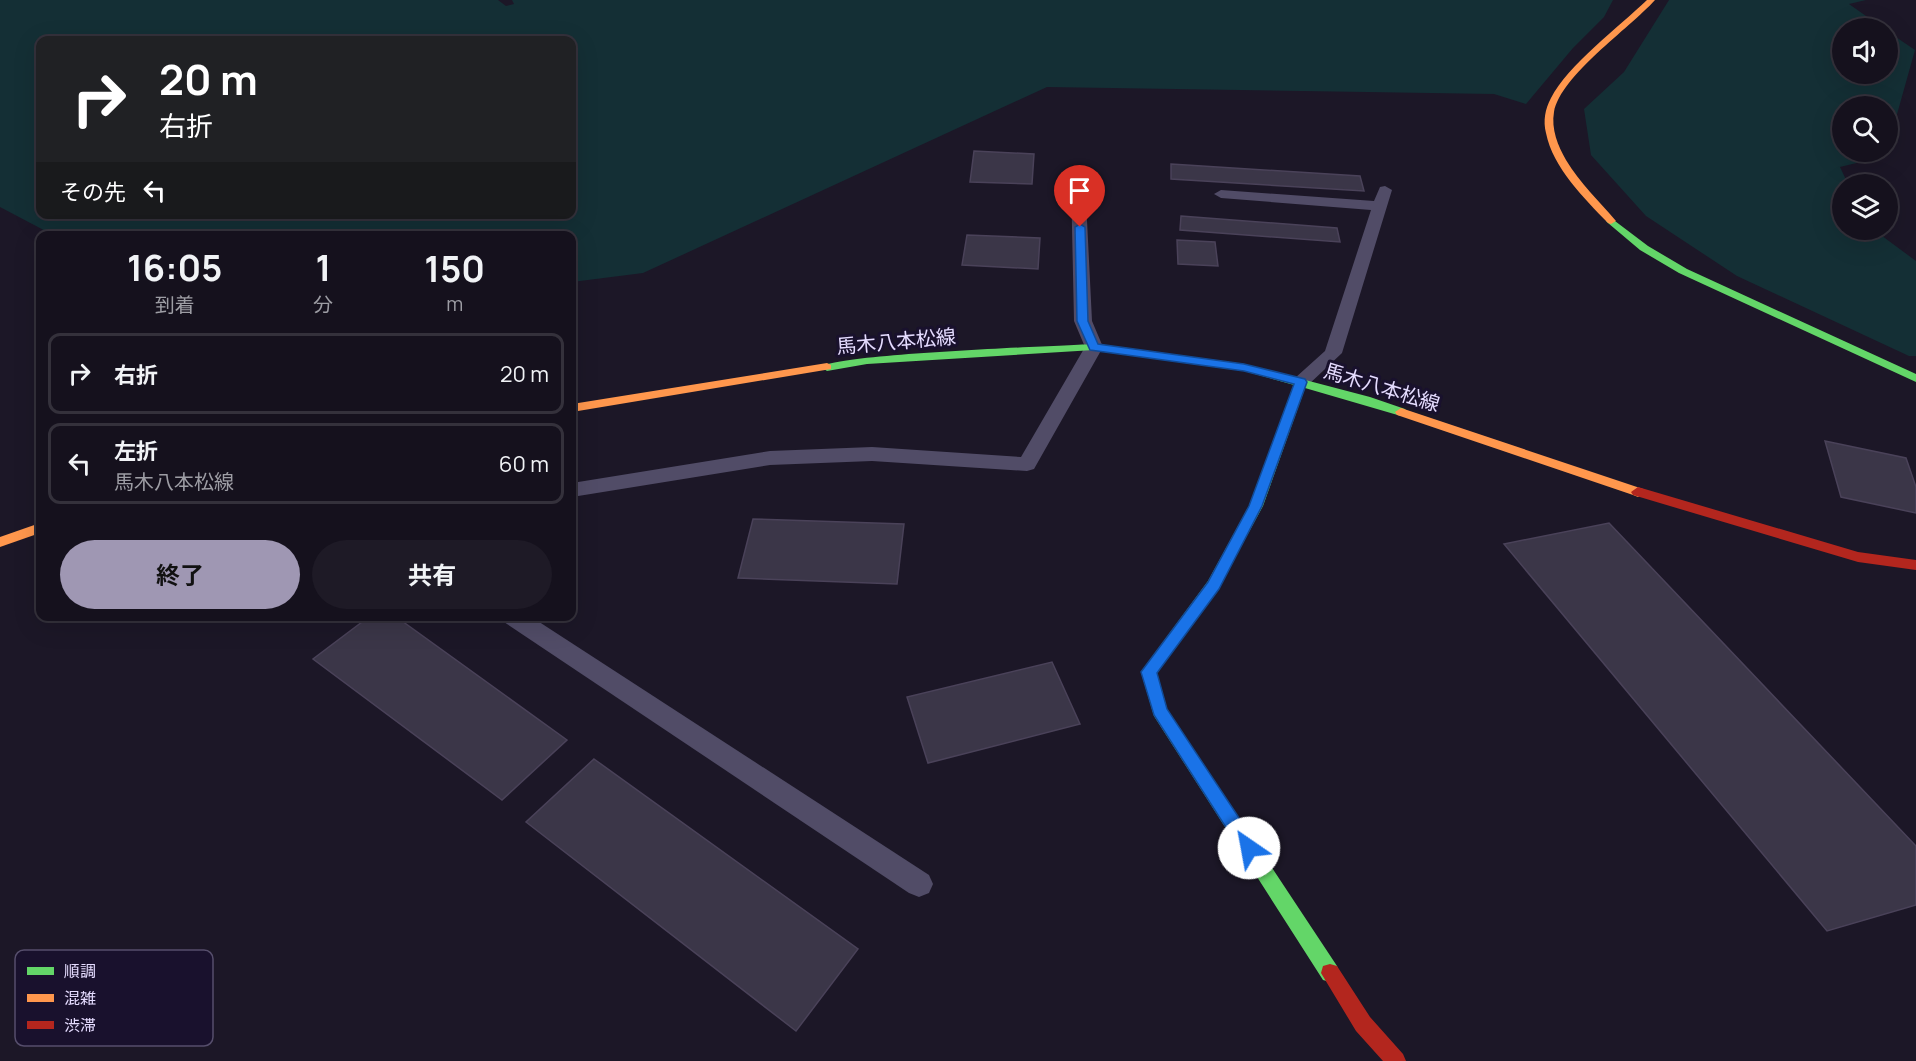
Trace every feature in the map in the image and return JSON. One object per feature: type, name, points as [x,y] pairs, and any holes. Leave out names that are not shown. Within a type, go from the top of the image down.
[{"type":"street","points":[[1651,0],[1560,88],[1550,104],[1547,116],[1556,151],[1593,201],[1620,229],[1663,261],[1916,378]]},
{"type":"street","name":"馬木八本松線","points":[[576,407],[867,361],[1094,347],[1244,368],[1301,382],[1366,400],[1642,493],[1858,557],[1916,565]]},
{"type":"street","points":[[1301,382],[1256,506],[1214,585],[1149,672],[1160,711],[1364,1024],[1396,1061]]},
{"type":"street","points":[[0,542],[36,529]]},
{"type":"lane","points":[[576,489],[770,458],[872,454],[1027,464],[1094,347],[1083,321],[1078,180]]},
{"type":"lane","points":[[1221,194],[1382,198],[1333,353],[1301,382]]},
{"type":"lane","points":[[520,621],[919,884]]},
{"type":"green space","points":[[0,0],[498,0],[506,6],[514,4],[512,0],[1613,0],[1604,17],[1573,48],[1526,104],[1494,94],[1047,87],[643,273],[576,281],[576,231],[46,231],[0,207]]},
{"type":"green space","points":[[1669,0],[1866,0],[1849,4],[1869,18],[1832,18],[1832,84],[1898,84],[1898,38],[1915,50],[1898,111],[1898,96],[1832,96],[1832,162],[1860,162],[1840,167],[1843,174],[1832,174],[1832,240],[1888,240],[1916,261],[1916,356],[1909,356],[1737,276],[1646,216],[1591,155],[1584,109],[1624,72]]},
{"type":"building","points":[[974,151],[1034,154],[1032,184],[970,182]]},
{"type":"building","points":[[1171,164],[1360,176],[1364,191],[1171,179]]},
{"type":"building","points":[[1181,216],[1337,228],[1340,242],[1180,230]]},
{"type":"building","points":[[967,235],[1040,238],[1038,269],[962,265]]},
{"type":"building","points":[[1177,240],[1215,242],[1218,266],[1178,264]]},
{"type":"building","points":[[1825,441],[1906,458],[1916,487],[1916,513],[1841,497]]},
{"type":"building","points":[[753,519],[904,524],[897,584],[738,578]]},
{"type":"building","points":[[1609,523],[1916,846],[1916,905],[1827,931],[1504,544]]},
{"type":"building","points":[[363,621],[402,621],[567,740],[502,800],[313,659]]},
{"type":"building","points":[[1052,662],[1080,724],[928,763],[907,697]]},
{"type":"building","points":[[594,759],[858,949],[796,1031],[526,822]]},
{"type":"traffic: fast","points":[[1611,221],[1644,248],[1683,271],[1916,378]]},
{"type":"traffic: fast","points":[[827,367],[867,361],[1094,347],[1244,368],[1366,400],[1401,412]]},
{"type":"traffic: fast","points":[[1301,382],[1256,506],[1213,585],[1149,672],[1160,711],[1330,973]]},
{"type":"traffic: slow","points":[[1611,221],[1571,175],[1562,161],[1550,134],[1550,112],[1552,103],[1562,87],[1651,0]]},
{"type":"traffic: slow","points":[[576,407],[827,367]]},
{"type":"traffic: slow","points":[[1401,412],[1638,492]]},
{"type":"traffic: slow","points":[[0,542],[36,529]]},
{"type":"traffic: jam","points":[[1638,492],[1858,557],[1916,565]]},
{"type":"traffic: jam","points":[[1330,973],[1363,1024],[1396,1061]]},
{"type":"route","points":[[1080,227],[1083,321],[1094,347],[1244,368],[1301,382],[1256,506],[1214,585],[1149,672],[1160,711],[1249,848]]}]
